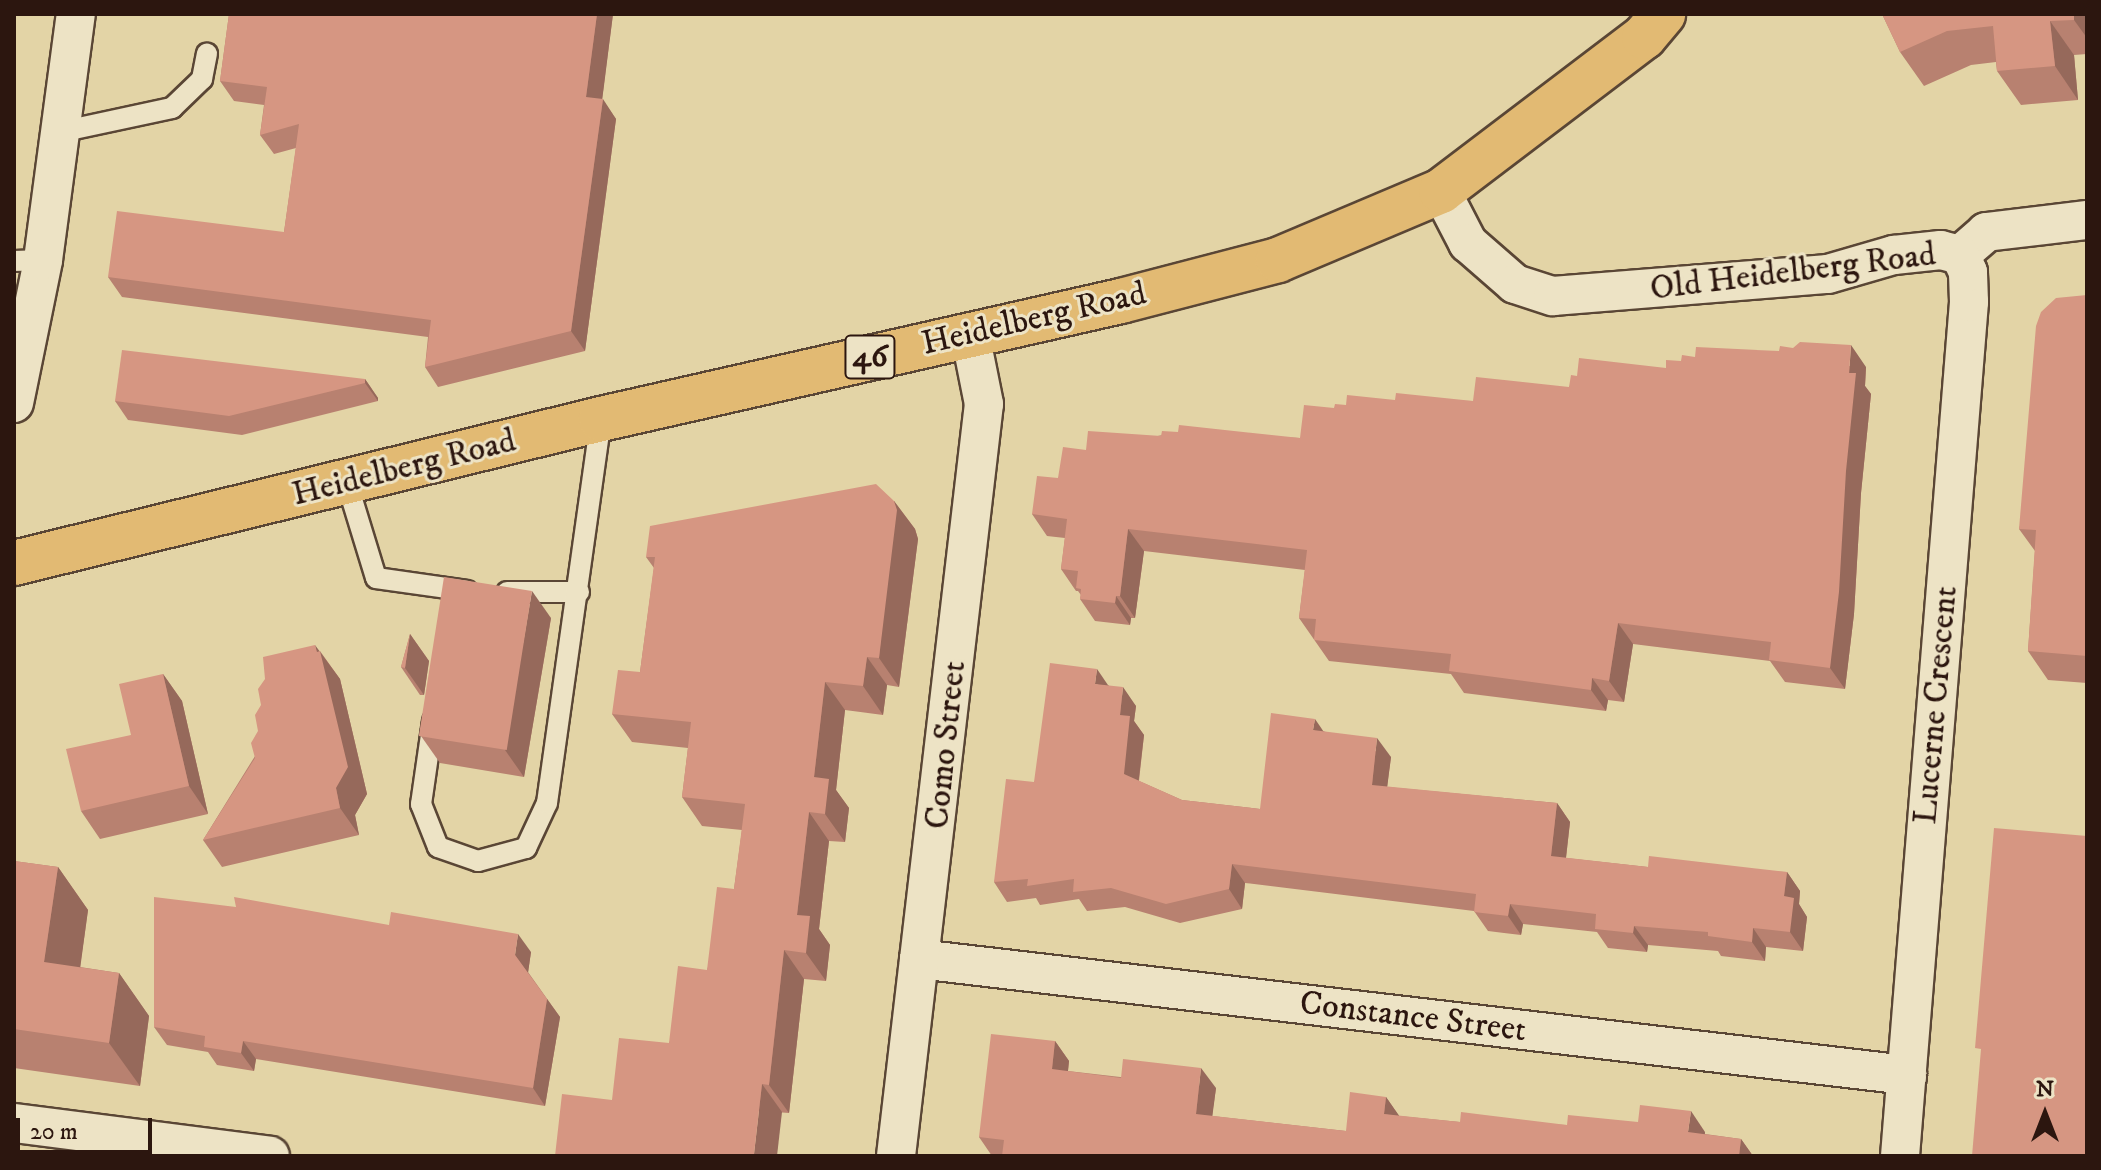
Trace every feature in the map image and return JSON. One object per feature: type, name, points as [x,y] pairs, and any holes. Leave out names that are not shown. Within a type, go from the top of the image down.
[{"type":"main road","name":"Heidelberg Road","points":[[14,563],[601,419],[1121,301],[1278,260],[1441,191],[1644,37],[1663,14]]},
{"type":"street","points":[[14,403],[28,261],[60,132],[76,14]]},
{"type":"street","name":"Old Heidelberg Road","points":[[1441,191],[1468,243],[1515,284],[1553,296],[1828,274],[1910,253],[1941,250],[1960,255],[1986,232],[2087,220]]},
{"type":"street","name":"Lucerne Crescent","points":[[1900,1156],[1969,302],[1968,272],[1960,255]]},
{"type":"street","name":"Como Street","points":[[896,1156],[984,404],[970,334]]},
{"type":"street","name":"Constance Street","points":[[919,959],[1907,1075]]},
{"type":"street","points":[[14,1123],[270,1156]]},
{"type":"lane","points":[[60,132],[172,108],[202,79],[207,53]]},
{"type":"lane","points":[[436,698],[421,804],[438,847],[478,861],[526,848],[547,803],[601,419]]},
{"type":"lane","points":[[347,483],[376,578],[450,599],[579,592]]},
{"type":"building","points":[[229,14],[597,14],[586,97],[603,99],[571,331],[425,367],[431,320],[108,277],[117,211],[284,232],[299,124],[260,135],[267,87],[220,81]]},
{"type":"building","points":[[1882,14],[2074,14],[2074,20],[2050,21],[2055,66],[1997,71],[1993,26],[1947,31],[1900,52]]},
{"type":"building","points":[[2087,295],[2087,656],[2028,651],[2036,530],[2019,529],[2036,326],[2041,312],[2056,298]]},
{"type":"building","points":[[1800,342],[1851,345],[1849,373],[1856,373],[1830,668],[1769,660],[1771,642],[1618,623],[1609,681],[1592,678],[1591,690],[1449,671],[1451,654],[1314,640],[1316,619],[1299,618],[1307,550],[1128,529],[1120,596],[1116,596],[1115,603],[1080,599],[1081,589],[1076,588],[1078,571],[1061,569],[1067,519],[1032,514],[1037,476],[1058,478],[1063,447],[1086,450],[1088,431],[1161,436],[1162,431],[1178,432],[1179,425],[1300,438],[1304,405],[1334,408],[1335,404],[1346,405],[1347,395],[1395,400],[1396,393],[1473,401],[1476,377],[1569,387],[1571,375],[1577,376],[1579,358],[1666,368],[1666,360],[1681,361],[1682,355],[1695,357],[1696,347],[1779,351],[1780,346],[1793,348]]},
{"type":"building","points":[[122,350],[365,379],[365,383],[229,416],[115,401]]},
{"type":"building","points":[[876,484],[894,501],[897,510],[879,658],[867,657],[863,686],[825,682],[814,777],[829,779],[825,814],[809,812],[797,915],[810,916],[806,953],[784,950],[769,1085],[762,1084],[754,1154],[761,1156],[555,1156],[562,1094],[612,1100],[619,1038],[669,1043],[678,966],[707,970],[717,887],[734,889],[745,804],[682,797],[691,722],[612,714],[618,670],[640,672],[655,557],[646,557],[650,526]]},
{"type":"building","points":[[444,577],[532,591],[507,750],[419,736]]},
{"type":"building","points":[[410,634],[405,668],[401,667]]},
{"type":"building","points":[[315,645],[317,652],[320,651],[348,767],[336,788],[340,808],[203,840],[255,758],[251,743],[258,731],[255,715],[261,705],[258,689],[265,679],[263,657]]},
{"type":"building","points":[[1050,663],[1097,669],[1095,684],[1123,687],[1120,715],[1130,716],[1124,774],[1182,800],[1260,809],[1271,713],[1315,719],[1313,730],[1377,738],[1372,785],[1557,803],[1551,856],[1648,867],[1649,856],[1787,872],[1784,896],[1794,898],[1790,932],[1753,928],[1752,942],[1708,936],[1708,932],[1634,926],[1633,933],[1595,929],[1596,914],[1510,904],[1508,916],[1474,912],[1476,894],[1232,864],[1229,889],[1166,904],[1111,888],[1073,892],[1074,879],[1027,886],[1028,879],[994,882],[1006,779],[1034,782]]},
{"type":"building","points":[[163,674],[189,786],[81,811],[66,749],[131,735],[119,684]]},
{"type":"building","points":[[1994,828],[2087,836],[2087,1156],[1972,1156],[1981,1049],[1975,1048]]},
{"type":"building","points":[[14,861],[58,867],[44,962],[119,973],[109,1043],[14,1029]]},
{"type":"building","points":[[154,897],[236,907],[234,897],[389,925],[391,912],[518,934],[515,955],[547,999],[533,1088],[243,1041],[241,1053],[204,1047],[205,1036],[154,1027]]},
{"type":"building","points":[[991,1034],[1055,1041],[1052,1069],[1121,1078],[1123,1059],[1201,1068],[1196,1114],[1346,1131],[1350,1092],[1386,1097],[1384,1114],[1460,1122],[1461,1112],[1567,1125],[1568,1115],[1638,1122],[1640,1105],[1691,1111],[1688,1132],[1741,1139],[1739,1156],[1002,1156],[1004,1140],[979,1137]]}]
